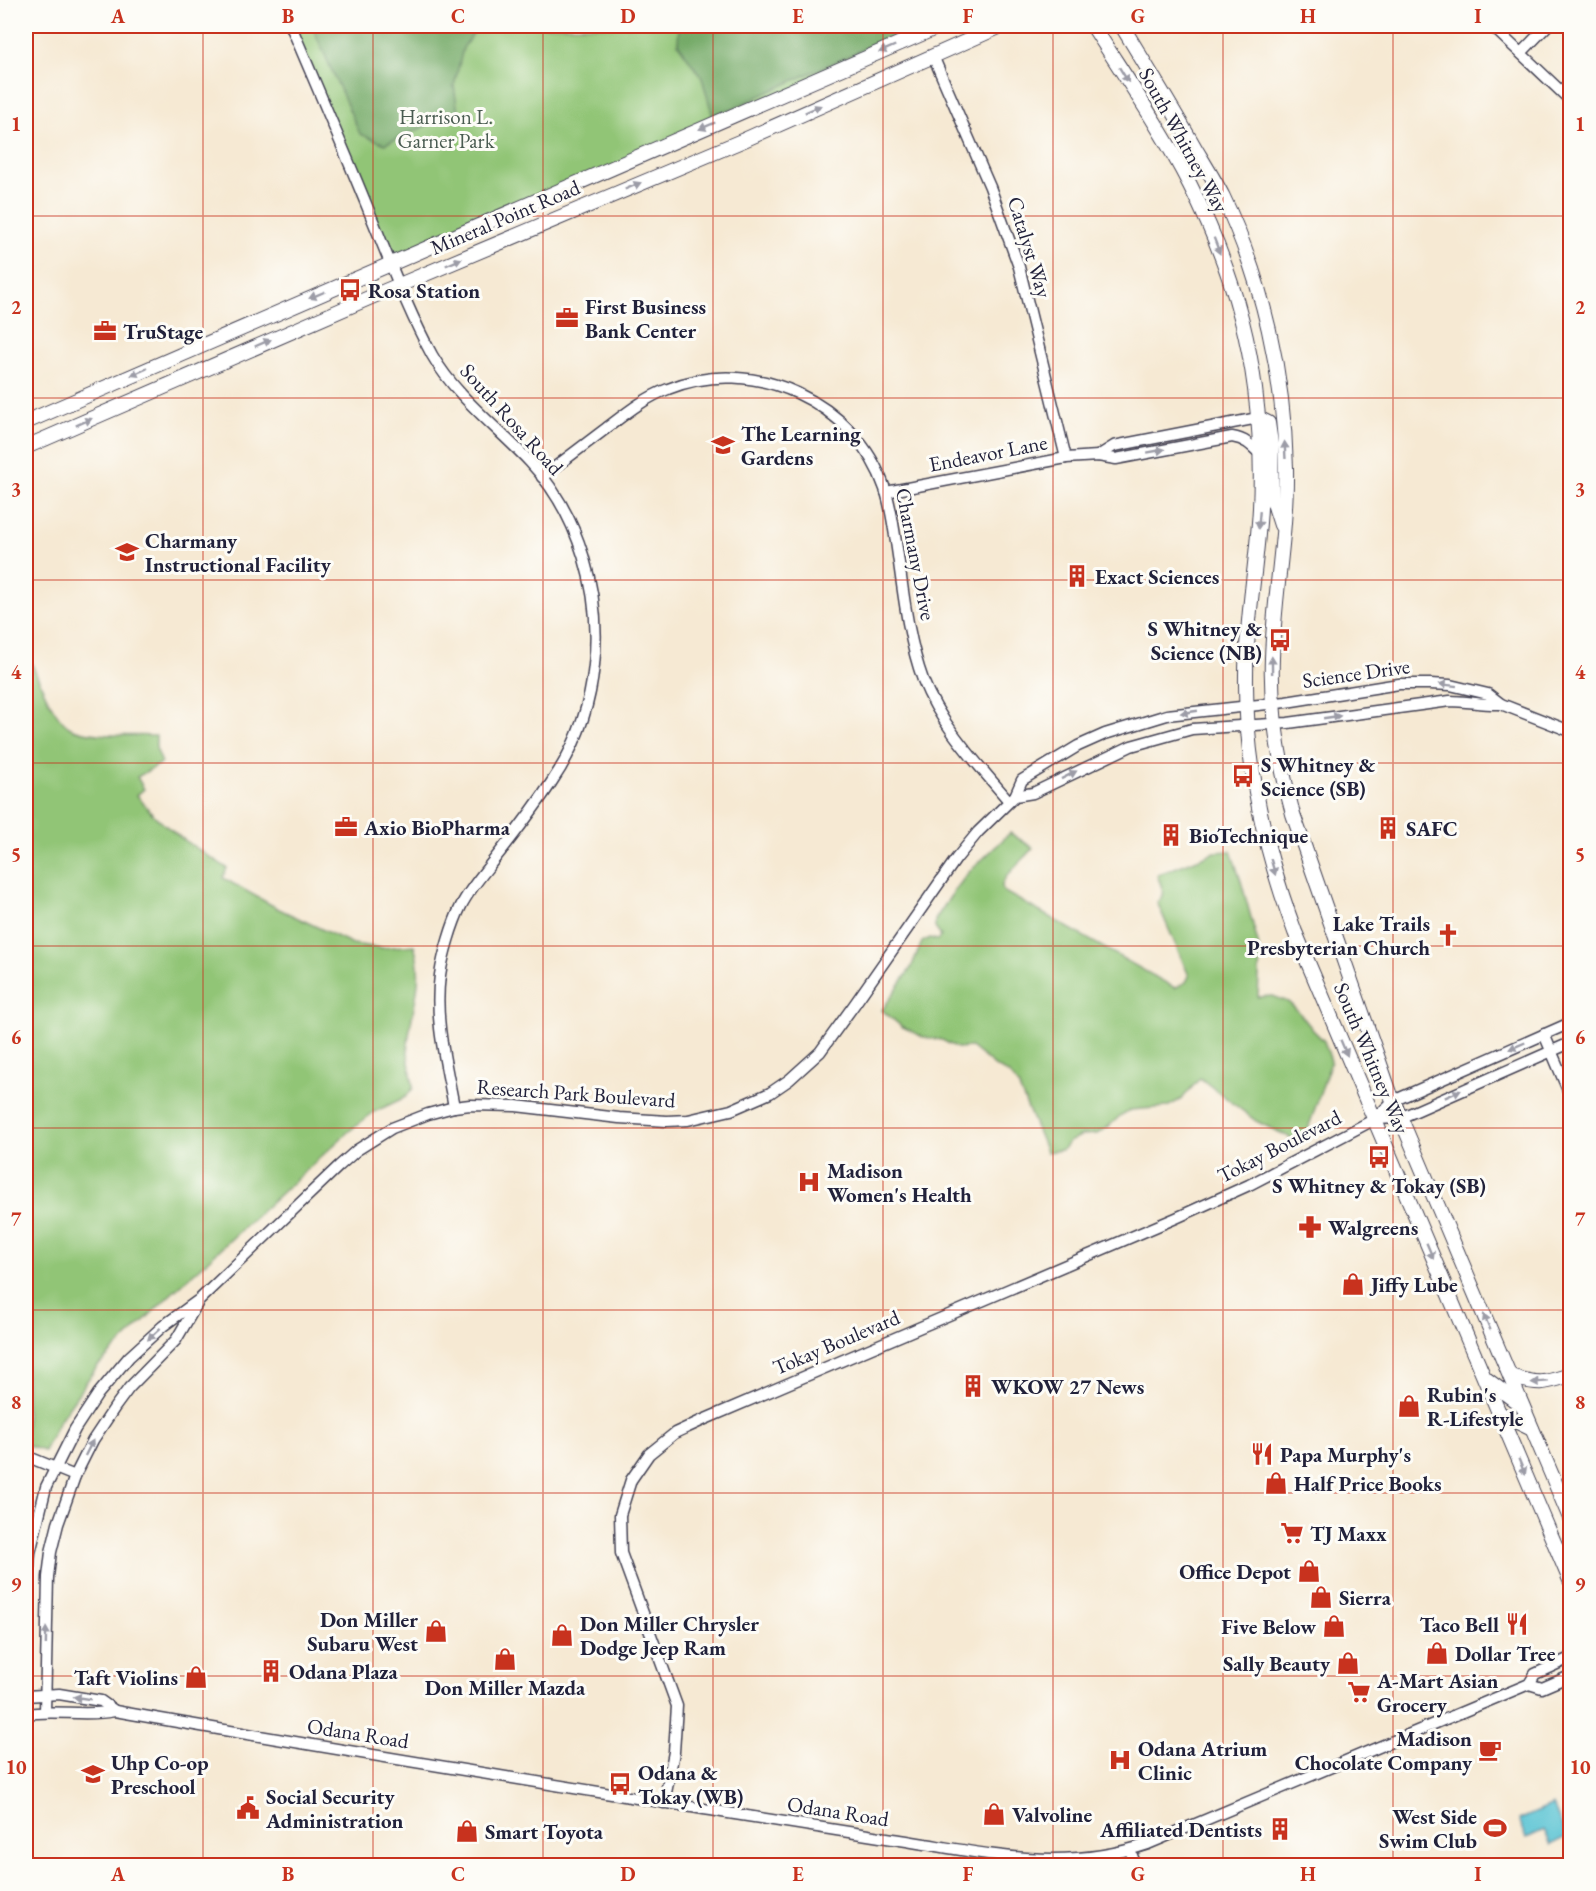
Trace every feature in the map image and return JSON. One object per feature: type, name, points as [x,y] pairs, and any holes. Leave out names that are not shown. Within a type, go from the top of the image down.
[{"type":"main road","name":"Mineral Point Road","points":[[26,422],[940,26]]},
{"type":"main road","name":"Mineral Point Road","points":[[26,447],[400,285],[744,140],[1001,26]]},
{"type":"main road","name":"South Whitney Way","points":[[1093,26],[1172,153],[1208,224],[1234,294],[1255,387],[1260,454],[1260,508],[1247,645],[1247,706],[1251,765],[1258,806],[1279,889],[1295,932],[1570,1580]]},
{"type":"main road","name":"South Whitney Way","points":[[1122,26],[1221,194],[1236,226],[1251,269],[1270,336],[1280,389],[1286,469],[1284,533],[1272,658],[1273,704],[1274,724],[1293,814],[1393,1101],[1570,1518]]},
{"type":"main road","points":[[1258,418],[1268,423],[1271,444],[1272,497],[1284,533]]},
{"type":"main road","points":[[1510,1376],[1537,1383],[1570,1375]]},
{"type":"main road","points":[[1484,1377],[1523,1406]]},
{"type":"main road","points":[[1499,1413],[1533,1429]]},
{"type":"street","name":"South Rosa Road","points":[[291,26],[390,263],[431,353],[468,401],[531,463],[542,477],[569,523],[585,562],[595,618],[591,691],[585,714],[566,759],[538,802],[461,905],[450,936],[441,973],[438,1004],[440,1034],[454,1107]]},
{"type":"street","points":[[1492,26],[1570,100]]},
{"type":"street","points":[[1521,53],[1547,26]]},
{"type":"street","name":"Catalyst Way","points":[[933,56],[990,187],[1019,267],[1066,458]]},
{"type":"street","name":"Charmany Drive","points":[[542,477],[622,416],[653,396],[682,383],[700,379],[732,377],[760,381],[801,394],[830,413],[860,442],[877,470],[886,492],[912,641],[924,681],[950,729],[1012,798]]},
{"type":"street","name":"Endeavor Lane","points":[[1098,456],[1114,446],[1258,418]]},
{"type":"street","name":"Endeavor Lane","points":[[886,492],[1066,458],[1098,456],[1116,459],[1232,437],[1242,438],[1260,454]]},
{"type":"street","name":"Science Drive","points":[[1247,706],[1399,684],[1450,685],[1488,694],[1501,704],[1570,731]]},
{"type":"street","name":"Science Drive","points":[[1249,725],[1274,724],[1450,700],[1485,705],[1501,704]]},
{"type":"street","name":"Research Park Boulevard","points":[[26,1608],[30,1553],[46,1487],[75,1429],[113,1375],[163,1326],[200,1299],[357,1150],[401,1124],[454,1107],[508,1106],[667,1121],[688,1120],[731,1110],[770,1093],[789,1080],[820,1052],[956,859],[978,832],[1012,798],[1022,780],[1078,746],[1105,734],[1167,715],[1247,706]]},
{"type":"street","name":"Research Park Boulevard","points":[[1012,798],[1033,793],[1131,747],[1165,736],[1192,729],[1249,725]]},
{"type":"street","name":"Tokay Boulevard","points":[[664,1803],[674,1752],[677,1706],[621,1553],[620,1515],[631,1480],[649,1454],[675,1433],[703,1420],[1250,1185],[1375,1119],[1393,1101],[1570,1023]]},
{"type":"street","points":[[1544,1034],[1570,1095]]},
{"type":"street","name":"Tokay Boulevard","points":[[1375,1119],[1400,1118],[1570,1043]]},
{"type":"street","name":"Research Park Boulevard","points":[[45,1712],[50,1561],[58,1524],[75,1476],[93,1440],[115,1407],[129,1388],[176,1340],[200,1299]]},
{"type":"street","points":[[26,1456],[75,1476]]},
{"type":"street","name":"Odana Road","points":[[26,1713],[98,1714],[115,1711],[664,1803],[1040,1860],[1083,1858],[1130,1850],[1148,1844],[1529,1684],[1535,1674],[1570,1658]]},
{"type":"street","name":"Odana Road","points":[[1529,1684],[1542,1688],[1570,1676]]},
{"type":"street","name":"Odana Road","points":[[26,1696],[46,1694],[101,1701],[115,1711]]},
{"type":"street","points":[[1130,1850],[1136,1866]]},
{"type":"green space","name":"Harrison L. Garner Park","points":[[291,26],[911,26],[917,36],[390,263]]},
{"type":"green space","points":[[312,26],[478,26],[463,48],[454,86],[458,112],[385,144],[360,134]]},
{"type":"green space","points":[[679,26],[912,27],[713,117],[702,78],[678,44]]},
{"type":"green space","points":[[26,651],[50,703],[69,727],[98,734],[156,736],[156,748],[162,763],[137,777],[144,789],[137,795],[167,827],[227,868],[223,878],[277,908],[353,944],[381,948],[414,945],[418,972],[408,1046],[413,1088],[406,1097],[374,1112],[348,1132],[169,1296],[96,1368],[59,1421],[44,1451],[26,1445]]},
{"type":"green space","points":[[1010,833],[1033,848],[1006,877],[1002,885],[1003,891],[1175,988],[1186,982],[1189,976],[1157,902],[1162,893],[1157,875],[1215,852],[1231,851],[1258,943],[1260,955],[1258,997],[1273,996],[1288,1002],[1324,1041],[1331,1061],[1308,1129],[1293,1139],[1256,1121],[1200,1078],[1182,1099],[1167,1107],[1130,1110],[1097,1134],[1082,1135],[1069,1142],[1062,1150],[1046,1152],[1018,1085],[1009,1074],[996,1067],[971,1047],[957,1048],[942,1040],[923,1037],[901,1026],[882,1010],[911,968],[922,942],[930,938],[937,940],[941,936],[935,928],[935,920],[950,897],[968,873]]},
{"type":"water","points":[[1553,1805],[1567,1837],[1551,1845],[1544,1830],[1527,1838],[1519,1820]]},
{"type":"place","name":"Rosa Station","points":[[350,290]]},
{"type":"place","name":"First Business Bank Center","points":[[567,318]]},
{"type":"place","name":"TruStage","points":[[105,331]]},
{"type":"place","name":"The Learning Gardens","points":[[723,445]]},
{"type":"place","name":"Charmany Instructional Facility","points":[[127,552]]},
{"type":"place","name":"Exact Sciences","points":[[1077,576]]},
{"type":"place","name":"S Whitney & Science (NB)","points":[[1280,640]]},
{"type":"place","name":"S Whitney & Science (SB)","points":[[1243,776]]},
{"type":"place","name":"Axio BioPharma","points":[[346,827]]},
{"type":"place","name":"SAFC","points":[[1388,828]]},
{"type":"place","name":"BioTechnique","points":[[1171,835]]},
{"type":"place","name":"Lake Trails Presbyterian Church","points":[[1448,935]]},
{"type":"place","name":"S Whitney & Tokay (SB)","points":[[1379,1157]]},
{"type":"place","name":"Madison Women's Health","points":[[809,1182]]},
{"type":"place","name":"Walgreens","points":[[1310,1227]]},
{"type":"place","name":"Jiffy Lube","points":[[1353,1284]]},
{"type":"place","name":"WKOW 27 News","points":[[973,1386]]},
{"type":"place","name":"Rubin's R-Lifestyle","points":[[1409,1406]]},
{"type":"place","name":"Papa Murphy's","points":[[1262,1454]]},
{"type":"place","name":"Half Price Books","points":[[1276,1483]]},
{"type":"place","name":"TJ Maxx","points":[[1292,1533]]},
{"type":"place","name":"Office Depot","points":[[1309,1571]]},
{"type":"place","name":"Sierra","points":[[1321,1597]]},
{"type":"place","name":"Taco Bell","points":[[1517,1624]]},
{"type":"place","name":"Five Below","points":[[1334,1626]]},
{"type":"place","name":"Don Miller Subaru West","points":[[436,1631]]},
{"type":"place","name":"Don Miller Chrysler Dodge Jeep Ram","points":[[562,1635]]},
{"type":"place","name":"Dollar Tree","points":[[1437,1653]]},
{"type":"place","name":"Don Miller Mazda","points":[[505,1659]]},
{"type":"place","name":"Sally Beauty","points":[[1348,1663]]},
{"type":"place","name":"Odana Plaza","points":[[271,1671]]},
{"type":"place","name":"Taft Violins","points":[[196,1677]]},
{"type":"place","name":"A-Mart Asian Grocery","points":[[1359,1692]]},
{"type":"place","name":"Madison Chocolate Company","points":[[1490,1750]]},
{"type":"place","name":"Odana Atrium Clinic","points":[[1120,1760]]},
{"type":"place","name":"Uhp Co-op Preschool","points":[[93,1774]]},
{"type":"place","name":"Odana & Tokay (WB)","points":[[620,1784]]},
{"type":"place","name":"Social Security Administration","points":[[248,1808]]},
{"type":"place","name":"Valvoline","points":[[994,1814]]},
{"type":"place","name":"West Side Swim Club","points":[[1495,1828]]},
{"type":"place","name":"Affiliated Dentists","points":[[1280,1829]]},
{"type":"place","name":"Smart Toyota","points":[[467,1831]]}]
